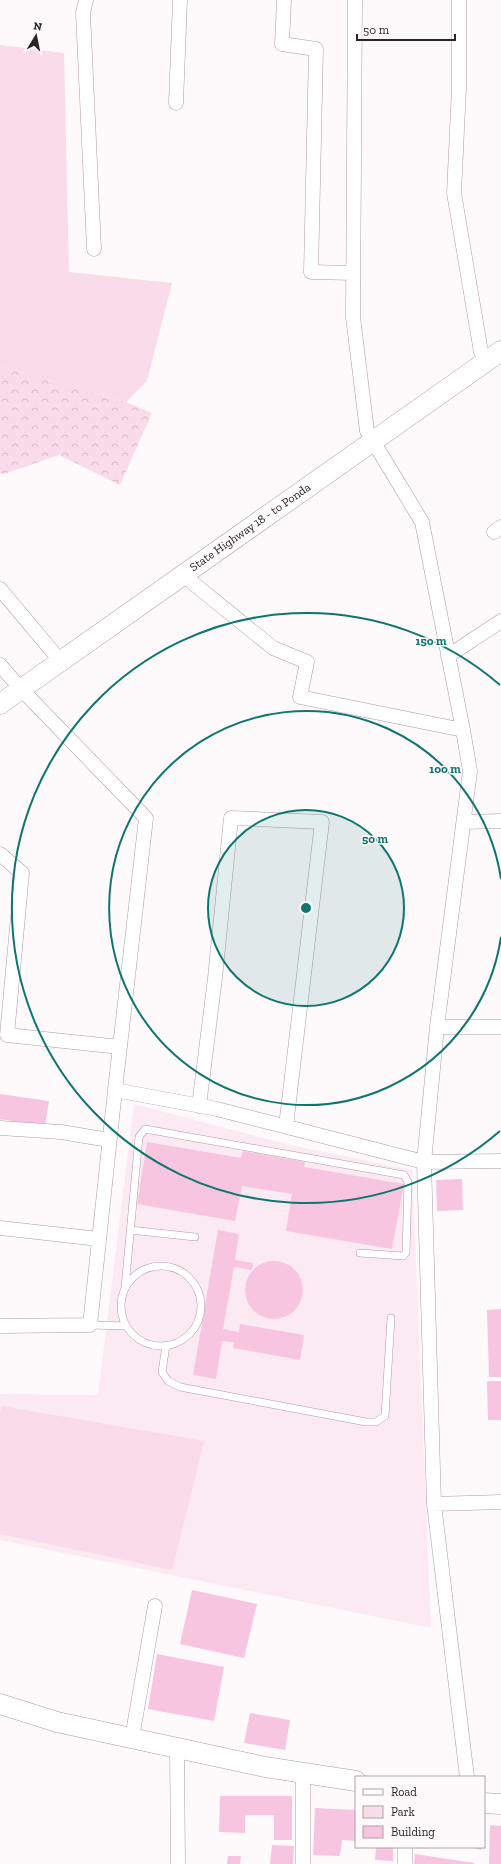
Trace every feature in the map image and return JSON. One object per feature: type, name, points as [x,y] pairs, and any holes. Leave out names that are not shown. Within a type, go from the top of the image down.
[{"type":"main road","name":"State Highway 18 - to Ponda","points":[[12,686],[184,575],[501,337]]},
{"type":"main road","name":"State Highway 18 - to Ponda","points":[[0,704],[12,686],[53,652],[370,436],[501,351]]},
{"type":"main road","points":[[0,1704],[57,1722],[265,1767],[355,1782]]},
{"type":"main road","points":[[485,1803],[501,1804]]},
{"type":"street","points":[[86,0],[83,13],[94,249]]},
{"type":"street","points":[[176,103],[180,0]]},
{"type":"street","points":[[284,0],[282,44],[316,49],[311,272],[353,273]]},
{"type":"street","points":[[355,0],[353,317],[370,436],[422,522],[470,771],[437,1027],[424,1162],[434,1504],[466,1776]]},
{"type":"street","points":[[459,0],[459,88],[454,193],[480,352]]},
{"type":"street","points":[[184,575],[273,648],[307,662],[300,697],[463,730]]},
{"type":"street","points":[[0,589],[53,652]]},
{"type":"street","points":[[448,656],[501,621]]},
{"type":"street","points":[[0,666],[12,686],[146,818],[90,1325],[0,1326]]},
{"type":"street","points":[[199,1106],[215,978],[231,818],[322,822],[286,1126]]},
{"type":"street","points":[[464,822],[501,821]]},
{"type":"street","points":[[0,854],[22,873],[3,1034],[120,1047]]},
{"type":"street","points":[[437,1027],[501,1027]]},
{"type":"street","points":[[115,1090],[199,1106],[286,1126],[424,1162],[501,1161]]},
{"type":"street","points":[[0,1128],[61,1132],[110,1140]]},
{"type":"street","points":[[0,1228],[99,1239]]},
{"type":"street","points":[[434,1504],[501,1502]]},
{"type":"street","points":[[132,1738],[155,1606]]},
{"type":"street","points":[[177,1748],[178,1864]]},
{"type":"street","points":[[303,1773],[304,1864]]},
{"type":"street","points":[[405,1848],[405,1864]]},
{"type":"lane","points":[[125,1288],[133,1277],[144,1270],[156,1266],[170,1267],[182,1272],[192,1281],[199,1292],[202,1305],[200,1318],[194,1330],[184,1339],[166,1346],[146,1344],[135,1337],[126,1326],[121,1314],[121,1300],[125,1288],[139,1137],[145,1129],[404,1175],[408,1182],[406,1253],[403,1256],[360,1253]]},
{"type":"lane","points":[[130,1230],[194,1237]]},
{"type":"lane","points":[[166,1346],[162,1372],[168,1381],[180,1387],[366,1422],[376,1422],[385,1416],[391,1318]]},
{"type":"lane","points":[[90,1325],[126,1326]]},
{"type":"shaded area","points":[[134,1104],[290,1145],[412,1170],[431,1628],[0,1540],[0,1394],[98,1395]]},
{"type":"green space","points":[[0,45],[64,53],[69,272],[172,283],[147,381],[126,402],[0,366]]},
{"type":"green space","points":[[0,366],[126,402],[152,413],[120,485],[59,455],[4,474],[0,473]]},
{"type":"green space","points":[[2,1406],[204,1441],[172,1570],[0,1534],[0,1414]]},
{"type":"building","points":[[0,1094],[49,1101],[45,1126],[0,1119]]},
{"type":"building","points":[[147,1142],[241,1158],[243,1151],[305,1162],[304,1167],[404,1184],[392,1249],[286,1231],[292,1194],[242,1186],[235,1221],[137,1204]]},
{"type":"building","points":[[462,1179],[463,1210],[437,1211],[436,1180]]},
{"type":"building","points":[[218,1230],[239,1234],[235,1260],[253,1263],[252,1270],[234,1267],[223,1329],[239,1332],[240,1324],[304,1335],[300,1360],[233,1348],[234,1342],[222,1341],[216,1379],[193,1375]]},
{"type":"building","points":[[274,1261],[290,1266],[298,1274],[303,1290],[298,1306],[290,1314],[274,1319],[258,1314],[250,1306],[245,1290],[250,1274],[258,1266]]},
{"type":"building","points":[[501,1309],[501,1377],[489,1377],[487,1310]]},
{"type":"building","points":[[487,1381],[501,1381],[501,1420],[488,1420]]},
{"type":"building","points":[[192,1590],[257,1604],[244,1658],[180,1644]]},
{"type":"building","points":[[157,1654],[224,1667],[214,1721],[148,1709]]},
{"type":"building","points":[[250,1713],[290,1720],[285,1750],[244,1743]]},
{"type":"building","points":[[220,1796],[292,1796],[292,1840],[274,1840],[274,1815],[245,1815],[245,1833],[219,1832]]},
{"type":"building","points":[[315,1808],[355,1810],[355,1841],[342,1840],[340,1856],[313,1855]]},
{"type":"building","points":[[490,1825],[501,1826],[501,1864],[489,1864]]},
{"type":"building","points":[[272,1845],[294,1846],[293,1864],[270,1864]]},
{"type":"building","points":[[376,1848],[393,1848],[393,1861],[375,1860]]},
{"type":"building","points":[[415,1854],[474,1863],[474,1864],[414,1864]]},
{"type":"building","points":[[228,1856],[241,1856],[240,1864],[227,1864]]}]
